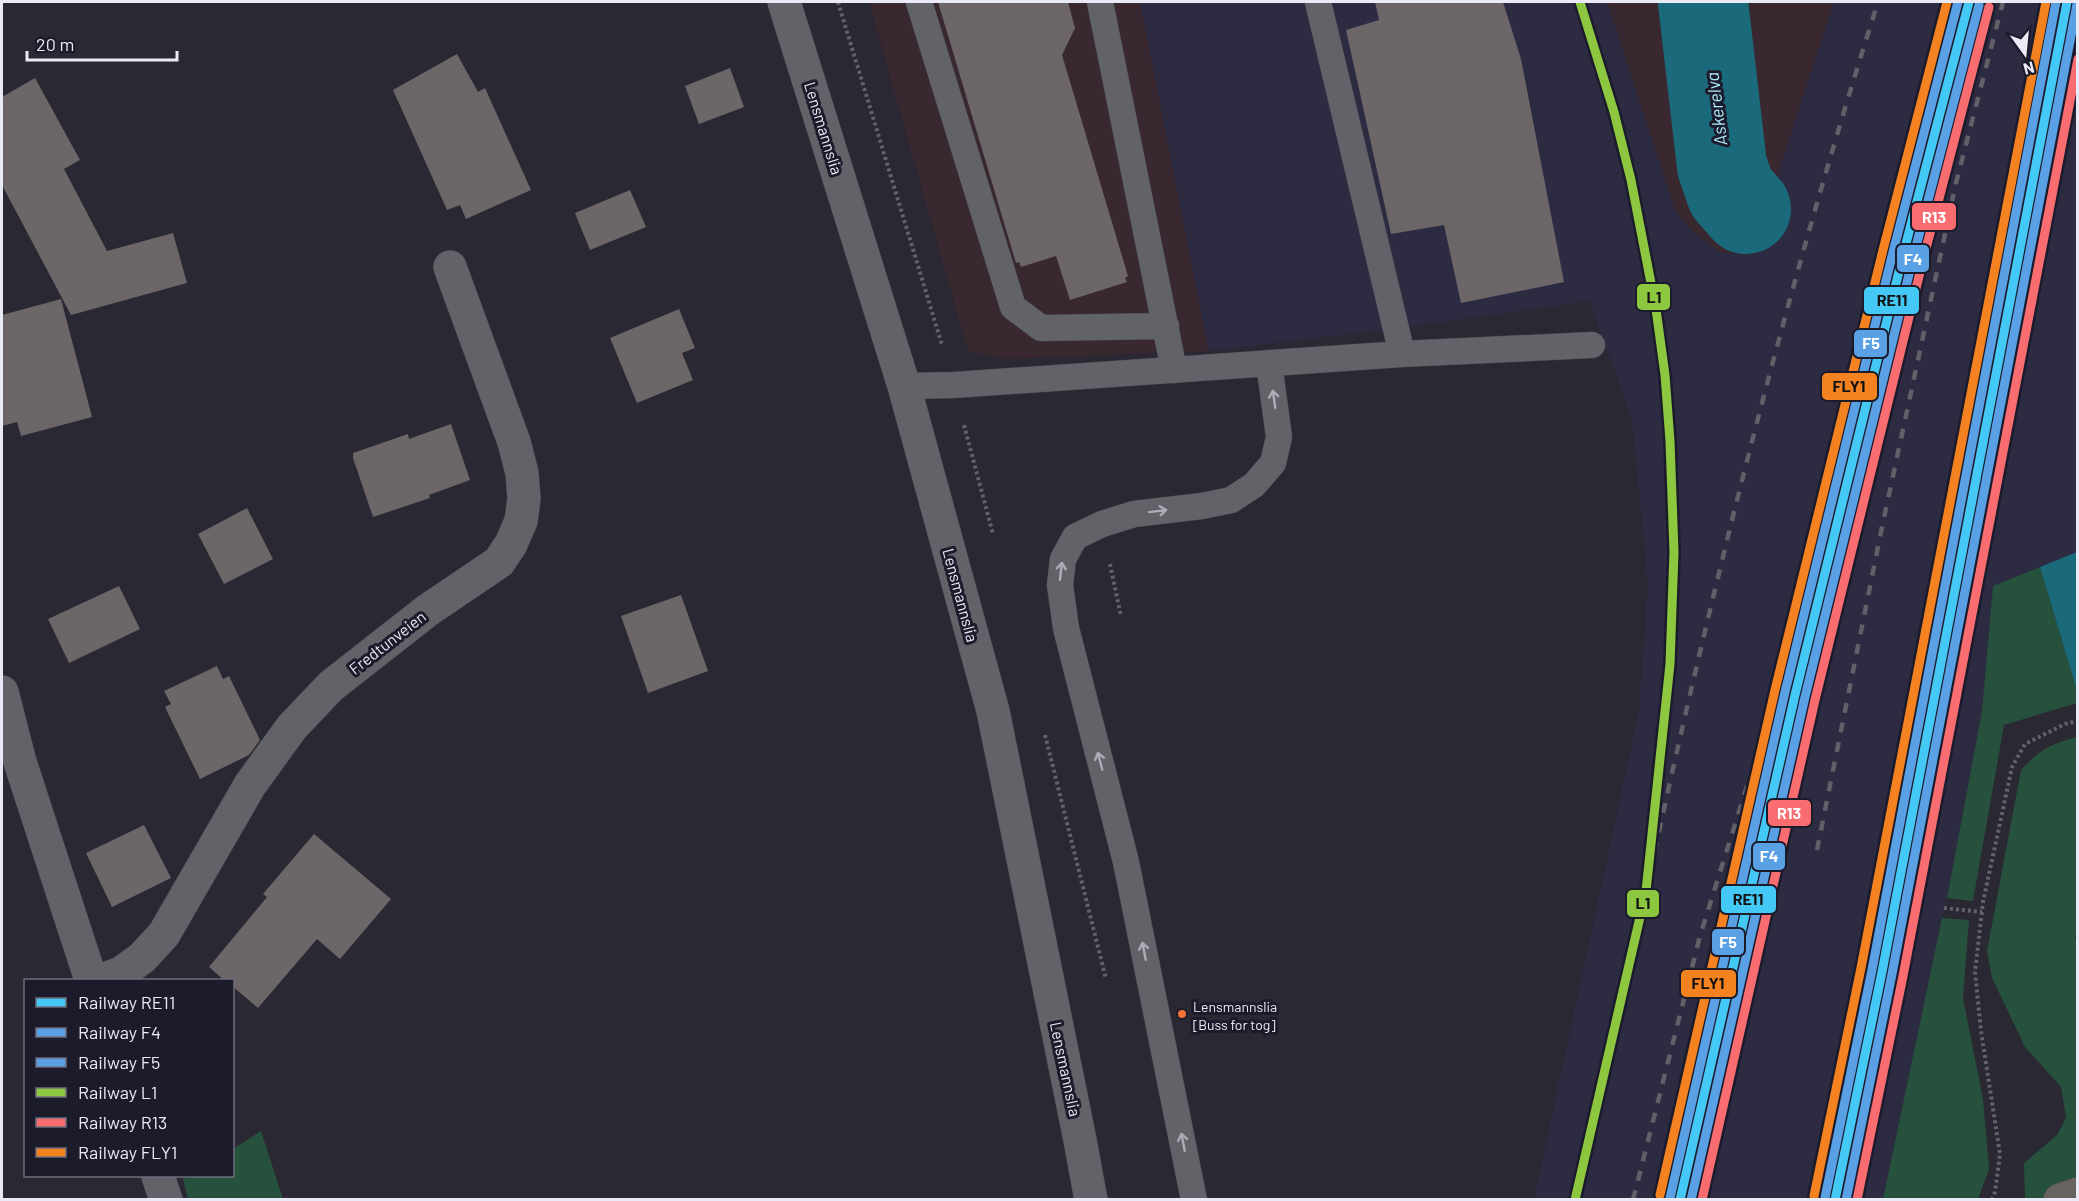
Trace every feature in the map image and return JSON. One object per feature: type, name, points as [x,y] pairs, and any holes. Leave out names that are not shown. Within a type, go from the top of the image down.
[{"type":"highway","points":[[2060,1200],[2078,1194]]},
{"type":"street","name":"Lensmannslia","points":[[784,2],[904,386],[993,711],[1091,1200]]},
{"type":"street","name":"Fredtunveien","points":[[107,979],[121,973],[142,958],[164,934],[250,785],[292,727],[331,686],[428,610],[499,562],[511,544],[521,520],[524,499],[522,473],[514,442],[450,267]]},
{"type":"street","points":[[2,692],[20,762],[90,979]]},
{"type":"street","points":[[158,1177],[166,1200]]},
{"type":"lane","points":[[919,2],[1013,307],[1041,328],[1166,326]]},
{"type":"lane","points":[[1100,2],[1174,370]]},
{"type":"lane","points":[[1318,2],[1398,328],[1402,354]]},
{"type":"lane","points":[[904,386],[954,385],[1402,354],[1592,345]]},
{"type":"lane","points":[[1194,1200],[1126,862],[1066,628],[1060,585],[1063,560],[1075,537],[1102,524],[1134,514],[1231,500],[1254,485],[1273,463],[1280,436],[1269,363]]},
{"type":"path","points":[[1102,524],[1121,616]]},
{"type":"path","points":[[1992,1200],[2000,1154],[1981,1031],[1975,972],[1982,912],[2012,767],[2025,744],[2065,724],[2078,721]]},
{"type":"path","points":[[1944,908],[1982,912]]},
{"type":"shaded area","points":[[869,2],[1140,2],[1209,351],[1005,359],[968,351]]},
{"type":"shaded area","points":[[1140,2],[1607,2],[1676,213],[1697,236],[1722,253],[1743,252],[1756,241],[1834,2],[2077,2],[2077,552],[1993,586],[1982,711],[1950,881],[1883,1199],[1534,1199],[1639,710],[1648,585],[1632,421],[1590,301],[1209,351]]},
{"type":"shaded area","points":[[1607,2],[1834,2],[1756,241],[1743,252],[1722,253],[1697,236],[1676,213]]},
{"type":"green space","points":[[2040,567],[2077,691],[2077,703],[2004,725],[1973,901],[1947,898],[1982,711],[1993,586]]},
{"type":"green space","points":[[2077,737],[2078,925],[2075,939],[2078,944],[2077,1199],[2025,1199],[2024,1163],[2058,1134],[2066,1117],[2061,1087],[2025,1047],[1992,978],[1987,951],[2021,770],[2046,748]]},
{"type":"green space","points":[[1942,918],[1969,920],[1963,998],[1983,1099],[1989,1169],[1978,1199],[1883,1199]]},
{"type":"green space","points":[[261,1131],[283,1199],[188,1199],[183,1179],[187,1177],[234,1177],[234,1148]]},
{"type":"water","points":[[2077,552],[2077,691],[2040,567]]},
{"type":"building","points":[[938,2],[1068,2],[1075,28],[1062,55],[1128,276],[1125,278],[1127,282],[1070,300],[1056,256],[1021,267],[1019,262],[1016,263]]},
{"type":"building","points":[[1375,2],[1503,2],[1521,59],[1564,282],[1461,303],[1444,225],[1391,234],[1346,30],[1379,20]]},
{"type":"building","points":[[457,54],[478,92],[485,88],[531,190],[466,219],[460,205],[447,210],[393,90]]},
{"type":"building","points":[[730,68],[744,107],[699,124],[685,86]]},
{"type":"building","points":[[35,78],[80,160],[64,169],[107,251],[173,233],[187,283],[71,315],[2,185],[2,97]]},
{"type":"building","points":[[630,190],[646,227],[590,250],[575,213]]},
{"type":"building","points":[[61,299],[92,417],[21,436],[17,422],[2,426],[2,315]]},
{"type":"building","points":[[679,309],[695,348],[682,353],[693,380],[637,403],[610,338]]},
{"type":"building","points":[[451,424],[470,480],[429,495],[430,498],[373,517],[353,453],[408,434],[409,439]]},
{"type":"building","points":[[247,508],[273,559],[224,584],[198,534]]},
{"type":"building","points":[[119,586],[140,629],[69,663],[48,619]]},
{"type":"building","points":[[681,595],[708,671],[648,693],[621,616]]},
{"type":"building","points":[[217,666],[223,679],[229,676],[260,740],[249,755],[200,779],[165,707],[171,704],[164,691]]},
{"type":"building","points":[[144,825],[171,878],[112,907],[86,853]]},
{"type":"building","points":[[314,834],[391,899],[340,959],[317,939],[258,1008],[234,988],[234,979],[223,979],[209,967],[267,897],[263,894]]},
{"type":"waterway","name":"Askerelva","points":[[1703,2],[1722,166],[1731,192],[1746,209]]},
{"type":"railway","points":[[1646,891],[1723,555],[1751,444],[1812,222],[1878,2]]},
{"type":"railway","points":[[1817,850],[1882,527],[1956,183],[2003,2]]},
{"type":"railway","points":[[1633,1200],[1700,936],[1838,496],[1903,255]]},
{"type":"rail line","name":"L1","points":[[1575,1200],[1646,891],[1670,664],[1674,552],[1670,441],[1665,375],[1656,309],[1631,180],[1614,112],[1580,2]]},
{"type":"rail line","name":"FLY1","points":[[1660,1195],[1775,690],[1883,250],[1947,2]]},
{"type":"rail line","name":"F5","points":[[1670,1198],[1785,692],[1893,252],[1958,2]]},
{"type":"rail line","name":"RE11","points":[[1680,1200],[1795,695],[1903,255],[1969,2]]},
{"type":"rail line","name":"FLY1","points":[[1814,1196],[1861,968],[2046,2]]},
{"type":"rail line","name":"F5","points":[[1825,1198],[1872,970],[2056,2]]},
{"type":"rail line","name":"RE11","points":[[1835,1200],[1882,972],[2067,2]]},
{"type":"rail line","name":"F4","points":[[1846,1200],[1892,974],[2077,4]]},
{"type":"rail line","name":"F4","points":[[1691,1200],[1805,697],[1913,258],[1979,5]]},
{"type":"rail line","name":"R13","points":[[1702,1200],[1815,700],[1923,260],[1989,7]]},
{"type":"rail line","name":"R13","points":[[1857,1200],[1903,976],[2078,59]]},
{"type":"place","name":"Lensmannslia [Buss for tog]","points":[[1182,1014]]}]
